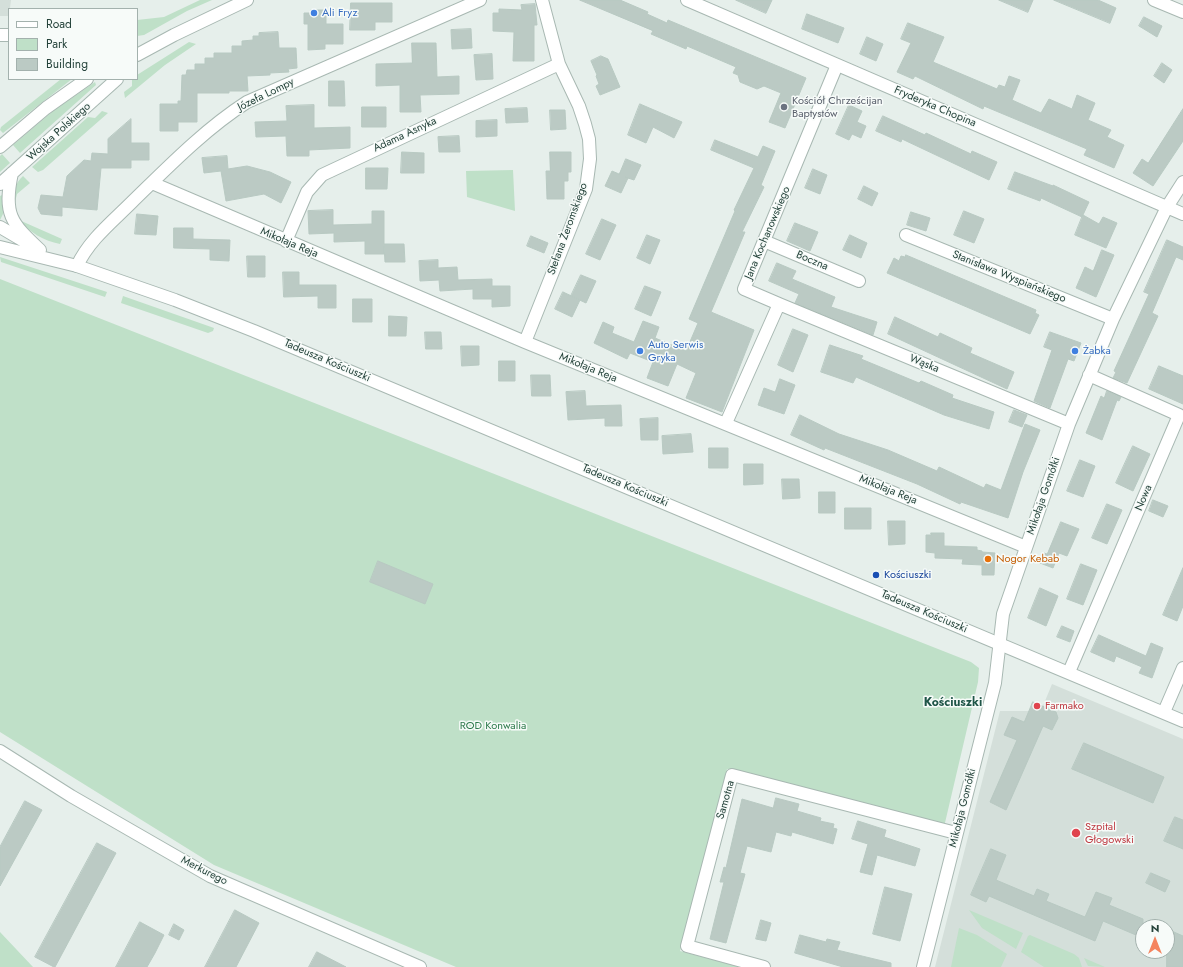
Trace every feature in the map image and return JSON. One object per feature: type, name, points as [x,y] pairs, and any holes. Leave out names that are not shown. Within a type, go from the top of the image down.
[{"type":"street","points":[[138,54],[174,35],[247,0]]},
{"type":"street","name":"Józefa Lompy","points":[[77,266],[88,245],[152,183],[224,117],[248,102],[480,0]]},
{"type":"street","name":"Stefana Żeromskiego","points":[[525,342],[586,189],[590,159],[589,139],[585,124],[579,106],[559,64],[542,0]]},
{"type":"street","name":"Fryderyka Chopina","points":[[687,0],[1183,214]]},
{"type":"street","points":[[1154,0],[1183,12]]},
{"type":"street","name":"Adama Asnyka","points":[[286,242],[307,192],[322,175],[559,64]]},
{"type":"street","name":"Jana Kochanowskiego","points":[[779,304],[744,290],[837,65]]},
{"type":"street","name":"Wojska Polskiego","points":[[0,147],[46,108],[86,80]]},
{"type":"street","name":"Wojska Polskiego","points":[[0,184],[116,80]]},
{"type":"street","points":[[12,173],[8,201],[12,218],[22,233],[40,250]]},
{"type":"street","name":"Mikołaja Gomółki","points":[[922,967],[995,683],[1003,614],[1069,424],[1089,375],[1113,318],[1167,207],[1183,182]]},
{"type":"street","name":"Mikołaja Reja","points":[[152,183],[286,242],[525,342],[1026,547]]},
{"type":"street","name":"Tadeusza Kościuszki","points":[[0,227],[64,262]]},
{"type":"street","name":"Stanisława Wyspiańskiego","points":[[906,235],[1113,318]]},
{"type":"street","name":"Boczna","points":[[764,241],[860,281]]},
{"type":"street","name":"Tadeusza Kościuszki","points":[[0,247],[64,262],[175,300],[295,348],[1183,720]]},
{"type":"street","points":[[726,423],[779,304]]},
{"type":"street","name":"Wąska","points":[[779,304],[1069,424]]},
{"type":"street","name":"Nowa","points":[[1069,672],[1179,415],[1089,375]]},
{"type":"street","points":[[1164,712],[1183,668]]},
{"type":"street","name":"Merkurego","points":[[0,751],[72,796],[210,876],[420,967]]},
{"type":"street","name":"Samotna","points":[[764,967],[687,946],[732,776],[956,833]]},
{"type":"shaded area","points":[[0,0],[11,0],[10,8],[8,8],[8,16],[0,16]]},
{"type":"shaded area","name":"Szpital Głogowski","points":[[1052,684],[1183,739],[1183,967],[935,967],[1000,711],[1029,711],[1033,702],[1043,706]]},
{"type":"green space","points":[[200,0],[212,0],[187,11],[144,35],[138,36],[138,20],[164,17]]},
{"type":"green space","points":[[189,42],[196,44],[165,65],[125,98],[124,92],[132,86],[132,80],[138,80],[138,74]]},
{"type":"green space","points":[[60,80],[71,80],[3,133],[0,130],[1,127]]},
{"type":"green space","points":[[95,82],[96,85],[20,153],[13,145],[53,111]]},
{"type":"green space","points":[[102,111],[108,113],[43,170],[38,172],[32,167],[88,117],[95,118]]},
{"type":"green space","points":[[2,154],[10,163],[0,172],[0,156]]},
{"type":"green space","points":[[513,170],[515,211],[467,197],[466,171]]},
{"type":"green space","points":[[23,176],[30,183],[17,194],[15,202],[15,188],[18,181]]},
{"type":"green space","points":[[2,195],[4,212],[0,220],[0,196]]},
{"type":"green space","points":[[19,220],[62,239],[60,244],[48,241],[37,235]]},
{"type":"green space","points":[[0,257],[107,292],[105,297],[1,262]]},
{"type":"green space","name":"ROD Konwalia","points":[[0,279],[971,662],[979,668],[978,682],[944,827],[727,769],[680,951],[740,967],[456,967],[214,865],[0,732]]},
{"type":"green space","points":[[123,296],[214,328],[213,331],[208,333],[121,303]]},
{"type":"green space","points":[[969,910],[1023,933],[1016,949],[982,928]]},
{"type":"green space","points":[[959,928],[977,935],[1007,954],[1001,967],[951,967]]},
{"type":"green space","points":[[0,932],[33,967],[0,967]]},
{"type":"green space","points":[[1030,935],[1074,954],[1079,958],[1082,967],[1044,967],[1021,952],[1028,936]]},
{"type":"green space","points":[[1084,958],[1105,967],[1088,966]]},
{"type":"building","points":[[580,0],[620,0],[648,12],[647,14],[667,23],[668,20],[806,78],[785,128],[769,122],[781,93],[764,86],[757,89],[740,82],[738,75],[733,73],[736,67],[687,46],[686,49],[651,34],[653,31]]},
{"type":"building","points":[[736,0],[772,0],[766,13]]},
{"type":"building","points":[[999,0],[1033,0],[1028,12]]},
{"type":"building","points":[[1054,0],[1098,0],[1116,8],[1110,23]]},
{"type":"building","points":[[351,3],[392,3],[392,22],[375,22],[375,30],[350,30]]},
{"type":"building","points":[[535,4],[537,25],[534,25],[534,61],[513,61],[514,32],[493,31],[493,13],[499,13],[499,9],[522,10],[521,5]]},
{"type":"building","points":[[311,10],[326,10],[326,24],[343,24],[343,44],[325,44],[325,49],[308,50],[308,24],[304,24],[304,13],[311,13]]},
{"type":"building","points":[[807,14],[844,28],[838,43],[802,29]]},
{"type":"building","points":[[1144,17],[1162,26],[1157,37],[1139,26]]},
{"type":"building","points":[[908,23],[944,37],[933,62],[997,89],[999,85],[1005,87],[1009,76],[1020,80],[1012,100],[1041,113],[1049,99],[1072,109],[1077,95],[1095,103],[1088,120],[1111,130],[1107,137],[1124,145],[1114,168],[1084,155],[1087,149],[984,106],[983,109],[915,76],[913,79],[897,72],[911,43],[901,39]]},
{"type":"building","points":[[471,29],[472,48],[452,49],[451,30]]},
{"type":"building","points":[[278,32],[279,48],[296,48],[297,68],[288,69],[289,72],[247,76],[248,91],[229,91],[229,93],[197,93],[197,122],[178,122],[178,131],[160,131],[160,104],[178,104],[178,101],[181,101],[182,75],[186,75],[187,70],[195,70],[195,64],[205,64],[205,58],[214,58],[214,53],[232,53],[232,46],[242,46],[242,41],[253,40],[253,36],[259,36],[259,33]]},
{"type":"building","points":[[867,37],[883,44],[876,61],[860,54]]},
{"type":"building","points":[[412,43],[436,43],[437,77],[459,76],[459,94],[420,95],[421,112],[400,112],[400,85],[376,86],[376,64],[412,63]]},
{"type":"building","points":[[492,54],[493,79],[476,80],[474,55]]},
{"type":"building","points":[[601,56],[608,59],[620,87],[600,95],[596,86],[599,84],[597,75],[591,61]]},
{"type":"building","points":[[1162,63],[1172,70],[1164,83],[1154,76]]},
{"type":"building","points":[[329,81],[344,81],[345,106],[329,106]]},
{"type":"building","points":[[640,104],[682,122],[674,138],[653,127],[646,143],[628,135]]},
{"type":"building","points":[[314,105],[314,128],[350,127],[350,148],[309,150],[309,156],[287,156],[286,136],[256,137],[255,122],[287,121],[286,106]]},
{"type":"building","points":[[849,105],[862,111],[857,122],[866,126],[861,138],[852,134],[849,140],[836,134]]},
{"type":"building","points":[[362,107],[386,107],[386,127],[362,127]]},
{"type":"building","points":[[527,108],[528,122],[506,123],[505,109]]},
{"type":"building","points":[[1183,109],[1183,141],[1153,186],[1133,173],[1142,159],[1148,163]]},
{"type":"building","points":[[550,110],[565,110],[566,129],[551,130]]},
{"type":"building","points":[[883,116],[925,135],[926,133],[971,154],[972,151],[997,162],[989,180],[902,139],[901,142],[876,131]]},
{"type":"building","points":[[131,119],[131,143],[149,143],[149,160],[131,160],[131,168],[101,168],[97,210],[62,207],[62,216],[41,214],[38,208],[41,195],[63,197],[67,176],[84,160],[91,161],[92,153],[108,154],[108,139]]},
{"type":"building","points":[[497,120],[497,136],[476,137],[476,121]]},
{"type":"building","points":[[459,136],[460,152],[439,152],[438,137]]},
{"type":"building","points":[[715,140],[758,157],[763,146],[775,151],[761,185],[764,187],[742,232],[745,232],[711,312],[754,330],[722,412],[686,398],[696,373],[677,364],[668,386],[647,378],[653,362],[630,353],[627,359],[594,343],[603,322],[614,327],[612,333],[634,342],[643,321],[659,327],[655,338],[686,351],[698,323],[689,319],[735,211],[734,210],[754,168],[711,150]]},
{"type":"building","points":[[402,152],[424,153],[424,173],[401,173]]},
{"type":"building","points":[[550,152],[571,152],[571,172],[568,172],[568,181],[564,181],[564,199],[547,199],[546,171],[550,171]]},
{"type":"building","points":[[227,156],[228,169],[247,166],[270,172],[291,182],[281,203],[264,194],[226,201],[221,171],[204,173],[202,158]]},
{"type":"building","points":[[626,159],[641,165],[634,180],[628,178],[621,193],[605,186],[612,171],[619,174]]},
{"type":"building","points":[[366,168],[388,168],[387,189],[366,189]]},
{"type":"building","points":[[813,169],[827,175],[820,194],[805,188]]},
{"type":"building","points":[[1015,172],[1053,185],[1089,202],[1082,217],[1041,198],[1040,201],[1008,189]]},
{"type":"building","points":[[864,186],[878,193],[872,206],[858,199]]},
{"type":"building","points":[[333,210],[333,225],[372,224],[372,211],[384,211],[384,244],[404,244],[405,262],[385,262],[384,246],[384,254],[365,254],[365,241],[334,242],[334,233],[309,234],[308,211]]},
{"type":"building","points":[[964,211],[984,219],[974,243],[954,235]]},
{"type":"building","points":[[911,212],[930,218],[926,231],[907,225]]},
{"type":"building","points":[[137,214],[158,216],[156,235],[135,234]]},
{"type":"building","points":[[1083,215],[1099,224],[1103,217],[1117,223],[1106,248],[1075,235]]},
{"type":"building","points":[[602,219],[616,225],[600,260],[586,254]]},
{"type":"building","points":[[795,223],[818,232],[810,251],[787,241]]},
{"type":"building","points":[[174,228],[193,228],[193,239],[230,240],[229,261],[210,260],[210,249],[174,248]]},
{"type":"building","points":[[647,235],[660,240],[650,264],[637,258]]},
{"type":"building","points":[[850,235],[867,243],[861,258],[843,250]]},
{"type":"building","points":[[531,236],[548,243],[544,253],[527,246]]},
{"type":"building","points":[[1167,240],[1183,247],[1183,260],[1176,257],[1152,313],[1158,316],[1127,383],[1113,378],[1116,372],[1114,371],[1149,294],[1144,292]]},
{"type":"building","points":[[1102,250],[1114,255],[1096,297],[1076,288],[1085,267],[1093,271]]},
{"type":"building","points":[[906,255],[1036,310],[1035,313],[1039,315],[1030,334],[887,273],[894,258],[899,261],[901,256],[905,257]]},
{"type":"building","points":[[247,256],[265,256],[265,277],[248,277]]},
{"type":"building","points":[[438,260],[438,268],[457,267],[458,280],[492,279],[492,286],[510,286],[510,306],[492,307],[492,299],[473,299],[473,289],[440,291],[439,280],[420,281],[419,261]]},
{"type":"building","points":[[777,263],[796,271],[792,279],[835,297],[831,307],[877,322],[873,335],[795,303],[799,294],[769,281]]},
{"type":"building","points":[[283,272],[299,272],[299,285],[336,285],[336,308],[318,308],[318,296],[284,297]]},
{"type":"building","points":[[581,275],[596,281],[586,303],[571,296]]},
{"type":"building","points":[[645,286],[661,292],[651,316],[635,309]]},
{"type":"building","points":[[563,292],[580,300],[572,317],[555,309]]},
{"type":"building","points":[[353,299],[372,299],[372,322],[353,322]]},
{"type":"building","points":[[389,316],[407,317],[406,336],[389,336]]},
{"type":"building","points":[[895,317],[938,337],[940,333],[972,348],[970,353],[1014,372],[1007,389],[888,334]]},
{"type":"building","points":[[793,329],[808,335],[793,372],[778,365]]},
{"type":"building","points":[[425,332],[441,332],[442,349],[426,349]]},
{"type":"building","points":[[1050,332],[1081,343],[1074,361],[1068,359],[1050,408],[1034,401],[1052,350],[1044,347]]},
{"type":"building","points":[[830,345],[863,356],[861,359],[919,383],[921,381],[953,395],[952,398],[994,412],[989,429],[944,415],[856,377],[853,383],[821,372]]},
{"type":"building","points":[[461,346],[479,346],[479,365],[462,366]]},
{"type":"building","points":[[499,361],[515,361],[515,381],[499,381]]},
{"type":"building","points":[[1159,366],[1183,376],[1183,404],[1149,389]]},
{"type":"building","points":[[531,375],[550,375],[551,396],[532,396]]},
{"type":"building","points":[[780,379],[795,385],[784,414],[758,405],[764,388],[775,392]]},
{"type":"building","points":[[585,391],[586,406],[621,405],[622,426],[605,426],[605,418],[568,420],[566,392]]},
{"type":"building","points":[[1107,391],[1121,397],[1119,401],[1117,400],[1102,440],[1086,433],[1101,396],[1104,398]]},
{"type":"building","points":[[1014,410],[1027,415],[1022,427],[1009,422]]},
{"type":"building","points":[[800,415],[839,434],[888,450],[937,471],[939,467],[984,488],[986,484],[1001,490],[1025,424],[1040,430],[1023,472],[1008,518],[961,502],[960,504],[917,484],[825,448],[824,450],[791,435]]},
{"type":"building","points":[[658,418],[658,440],[641,440],[640,419]]},
{"type":"building","points":[[691,434],[693,452],[663,454],[662,436]]},
{"type":"building","points":[[1133,446],[1150,454],[1133,491],[1116,483]]},
{"type":"building","points":[[709,448],[728,448],[728,468],[709,468]]},
{"type":"building","points":[[1080,460],[1095,466],[1083,497],[1067,491]]},
{"type":"building","points":[[744,464],[763,464],[763,484],[744,485]]},
{"type":"building","points":[[782,479],[799,479],[800,498],[783,499]]},
{"type":"building","points":[[819,492],[835,492],[835,513],[819,513]]},
{"type":"building","points":[[1153,500],[1168,506],[1163,517],[1149,511]]},
{"type":"building","points":[[1107,504],[1122,510],[1107,544],[1092,538]]},
{"type":"building","points":[[845,508],[871,508],[871,529],[845,529]]},
{"type":"building","points":[[888,521],[905,521],[905,544],[889,545]]},
{"type":"building","points":[[1061,522],[1079,529],[1067,556],[1059,553],[1053,568],[1040,563],[1044,553],[1047,554]]},
{"type":"building","points":[[931,533],[944,533],[944,546],[977,547],[977,550],[982,552],[995,553],[994,575],[982,575],[982,565],[962,564],[963,559],[935,558],[935,553],[926,552],[926,535],[931,535]]},
{"type":"building","points":[[378,561],[433,584],[425,604],[370,582]]},
{"type":"building","points":[[1081,564],[1097,570],[1083,605],[1067,599]]},
{"type":"building","points":[[1183,568],[1183,606],[1177,621],[1163,615]]},
{"type":"building","points":[[1040,588],[1058,596],[1046,626],[1028,618]]},
{"type":"building","points":[[1062,626],[1074,631],[1070,642],[1057,637]]},
{"type":"building","points":[[1099,635],[1146,656],[1151,643],[1163,648],[1152,678],[1139,673],[1142,667],[1116,656],[1114,662],[1091,652]]},
{"type":"building","points":[[1033,702],[1056,712],[1058,718],[1052,730],[1043,726],[1006,810],[990,802],[1017,740],[1004,735],[1012,717],[1024,722]]},
{"type":"building","points":[[1084,743],[1164,777],[1153,803],[1072,769]]},
{"type":"building","points":[[776,798],[799,804],[797,811],[821,818],[820,821],[834,824],[833,828],[837,829],[833,844],[792,832],[791,836],[776,832],[771,852],[747,846],[740,873],[745,874],[726,943],[710,939],[724,882],[720,882],[724,867],[726,868],[742,799],[773,808]]},
{"type":"building","points":[[25,801],[42,810],[0,886],[0,847]]},
{"type":"building","points":[[1175,817],[1183,820],[1183,849],[1164,841]]},
{"type":"building","points":[[858,821],[886,830],[884,837],[920,849],[915,866],[877,855],[872,875],[860,872],[868,844],[852,839]]},
{"type":"building","points":[[97,843],[116,853],[54,967],[35,957]]},
{"type":"building","points":[[991,849],[1006,855],[996,880],[1034,896],[1037,889],[1049,894],[1046,901],[1085,917],[1096,892],[1112,898],[1109,905],[1143,919],[1135,919],[1135,935],[1103,921],[1095,941],[989,896],[986,902],[971,895]]},
{"type":"building","points":[[1151,873],[1170,881],[1165,892],[1146,883]]},
{"type":"building","points":[[885,887],[912,894],[900,941],[873,934]]},
{"type":"building","points":[[235,910],[259,923],[236,967],[205,967]]},
{"type":"building","points":[[761,920],[771,923],[766,941],[756,939]]},
{"type":"building","points":[[140,922],[164,935],[155,953],[147,967],[116,967]]},
{"type":"building","points":[[174,924],[184,930],[179,940],[169,935]]},
{"type":"building","points":[[1175,932],[1183,936],[1183,967],[1167,967],[1167,959],[1175,959]]},
{"type":"building","points":[[800,935],[826,942],[827,939],[840,942],[837,950],[891,963],[891,967],[843,967],[795,953]]},
{"type":"building","points":[[317,952],[346,967],[309,967]]},
{"type":"place","name":"Ali Fryz","points":[[314,13]]},
{"type":"place","name":"Kościół Chrześcijan Baptystów","points":[[784,107]]},
{"type":"place","name":"Auto Serwis Gryka","points":[[640,351]]},
{"type":"place","name":"Żabka","points":[[1075,351]]},
{"type":"place","name":"Nogor Kebab","points":[[988,559]]},
{"type":"place","name":"Kościuszki","points":[[876,575]]},
{"type":"place","name":"Farmako","points":[[1037,706]]},
{"type":"place","name":"Szpital Głogowski","points":[[1076,833]]},
{"type":"district","name":"Kościuszki","points":[[953,703]]}]
